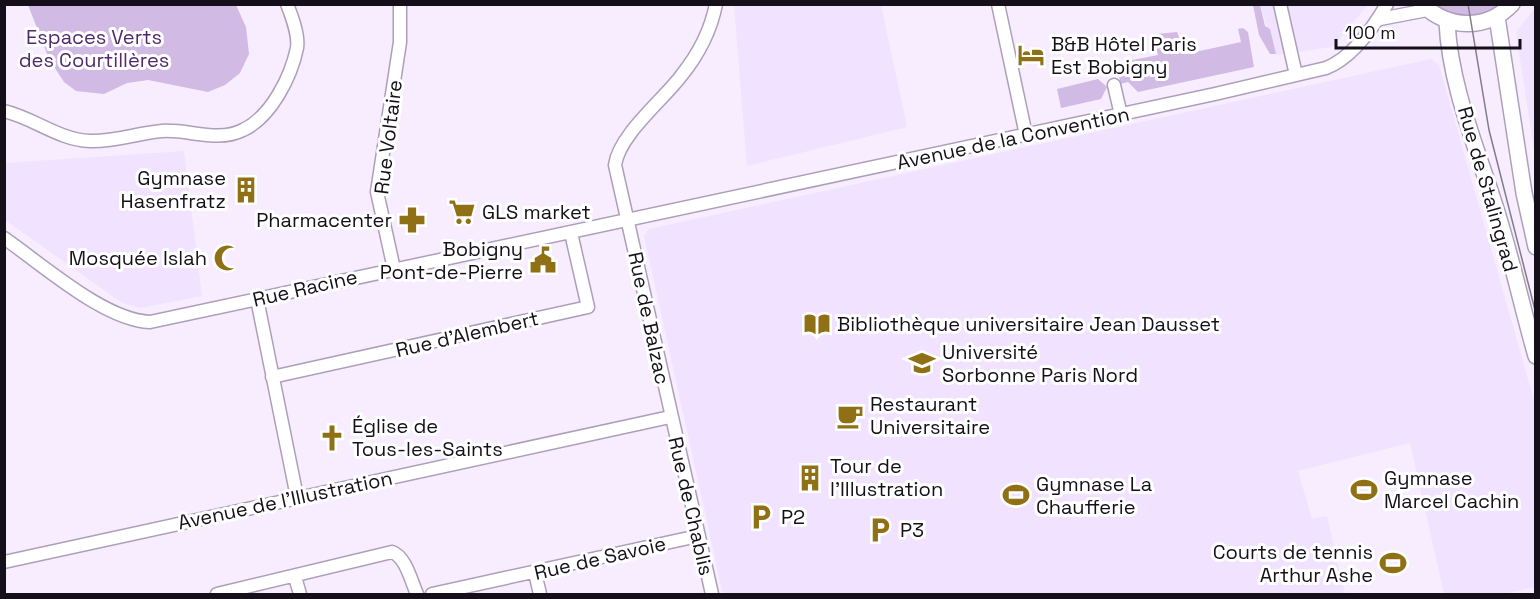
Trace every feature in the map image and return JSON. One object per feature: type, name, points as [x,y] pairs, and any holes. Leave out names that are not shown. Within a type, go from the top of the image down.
[{"type":"main road","points":[[1424,7],[1447,21],[1471,25],[1497,17],[1512,4]]},
{"type":"main road","name":"Rue de Stalingrad","points":[[1497,17],[1536,247]]},
{"type":"main road","name":"Rue de Stalingrad","points":[[1447,21],[1449,44],[1467,120],[1500,221],[1536,356]]},
{"type":"street","points":[[4,111],[23,116],[60,135],[90,141],[164,131],[211,136],[243,131],[265,113],[283,85],[297,47],[293,18],[287,4]]},
{"type":"street","name":"Rue Voltaire","points":[[394,269],[377,192],[400,42],[400,4]]},
{"type":"street","name":"Rue de Balzac","points":[[670,417],[615,165],[616,154],[682,75],[708,32],[716,4]]},
{"type":"street","points":[[998,4],[1026,135]]},
{"type":"street","points":[[1280,4],[1296,75]]},
{"type":"street","name":"Avenue de la Convention","points":[[627,219],[1121,115],[1326,68],[1338,62],[1380,18],[1387,4]]},
{"type":"street","points":[[1380,18],[1424,7]]},
{"type":"street","points":[[1114,85],[1121,115]]},
{"type":"street","name":"Rue Racine","points":[[4,238],[113,314],[137,322],[150,322],[571,233],[627,219]]},
{"type":"street","name":"Rue d'Alembert","points":[[272,377],[588,307],[571,233]]},
{"type":"street","points":[[257,299],[297,497]]},
{"type":"street","name":"Avenue de l'Illustration","points":[[4,562],[670,417]]},
{"type":"street","name":"Rue de Chablis","points":[[670,417],[712,594]]},
{"type":"street","name":"Rue de Savoie","points":[[432,594],[698,536]]},
{"type":"street","points":[[217,594],[392,552],[402,560],[417,594]]},
{"type":"street","points":[[535,573],[540,594]]},
{"type":"street","points":[[295,577],[300,594]]},
{"type":"shaded area","points":[[734,5],[881,5],[907,127],[747,166]]},
{"type":"shaded area","points":[[1260,5],[1368,5],[1332,47],[1276,55]]},
{"type":"shaded area","points":[[1535,8],[1535,158],[1516,32]]},
{"type":"shaded area","points":[[1431,59],[1439,65],[1535,404],[1535,587],[1504,594],[1444,594],[1410,443],[1298,471],[1312,519],[1327,516],[1345,594],[723,594],[644,236],[649,229]]},
{"type":"shaded area","points":[[184,151],[202,296],[140,308],[121,302],[5,220],[5,163]]},
{"type":"green space","name":"Espaces Verts des Courtillères","points":[[28,5],[236,5],[246,27],[249,54],[240,73],[225,85],[208,92],[148,80],[127,83],[104,94],[76,91],[64,82],[49,59]]},
{"type":"green space","points":[[1253,5],[1260,5],[1265,26],[1270,29],[1276,54],[1270,54],[1259,35]]},
{"type":"green space","points":[[1431,5],[1502,5],[1482,14],[1466,16]]},
{"type":"green space","points":[[1243,28],[1248,32],[1254,67],[1138,92],[1128,82],[1120,84],[1118,63],[1158,55],[1153,38],[1156,34],[1177,32],[1186,54],[1241,42],[1238,29]]},
{"type":"green space","points":[[1098,79],[1107,87],[1101,99],[1061,108],[1057,89]]},
{"type":"tram line","points":[[1468,4],[1489,130],[1536,314]]},
{"type":"place","name":"B&B Hôtel Paris Est Bobigny","points":[[1031,55]]},
{"type":"place","name":"Gymnase Hasenfratz","points":[[246,190]]},
{"type":"place","name":"GLS market","points":[[462,212]]},
{"type":"place","name":"Pharmacenter","points":[[412,220]]},
{"type":"place","name":"Mosquée Islah","points":[[227,258]]},
{"type":"place","name":"Bobigny Pont-de-Pierre","points":[[543,260]]},
{"type":"place","name":"Bibliothèque universitaire Jean Dausset","points":[[817,324]]},
{"type":"place","name":"Université Sorbonne Paris Nord","points":[[922,363]]},
{"type":"place","name":"Restaurant Universitaire","points":[[850,416]]},
{"type":"place","name":"Église de Tous-les-Saints","points":[[332,438]]},
{"type":"place","name":"Tour de l'Illustration","points":[[810,478]]},
{"type":"place","name":"Gymnase Marcel Cachin","points":[[1364,490]]},
{"type":"place","name":"Gymnase La Chaufferie","points":[[1016,495]]},
{"type":"place","name":"P2","points":[[761,517]]},
{"type":"place","name":"P3","points":[[880,530]]},
{"type":"place","name":"Courts de tennis Arthur Ashe","points":[[1393,563]]}]
